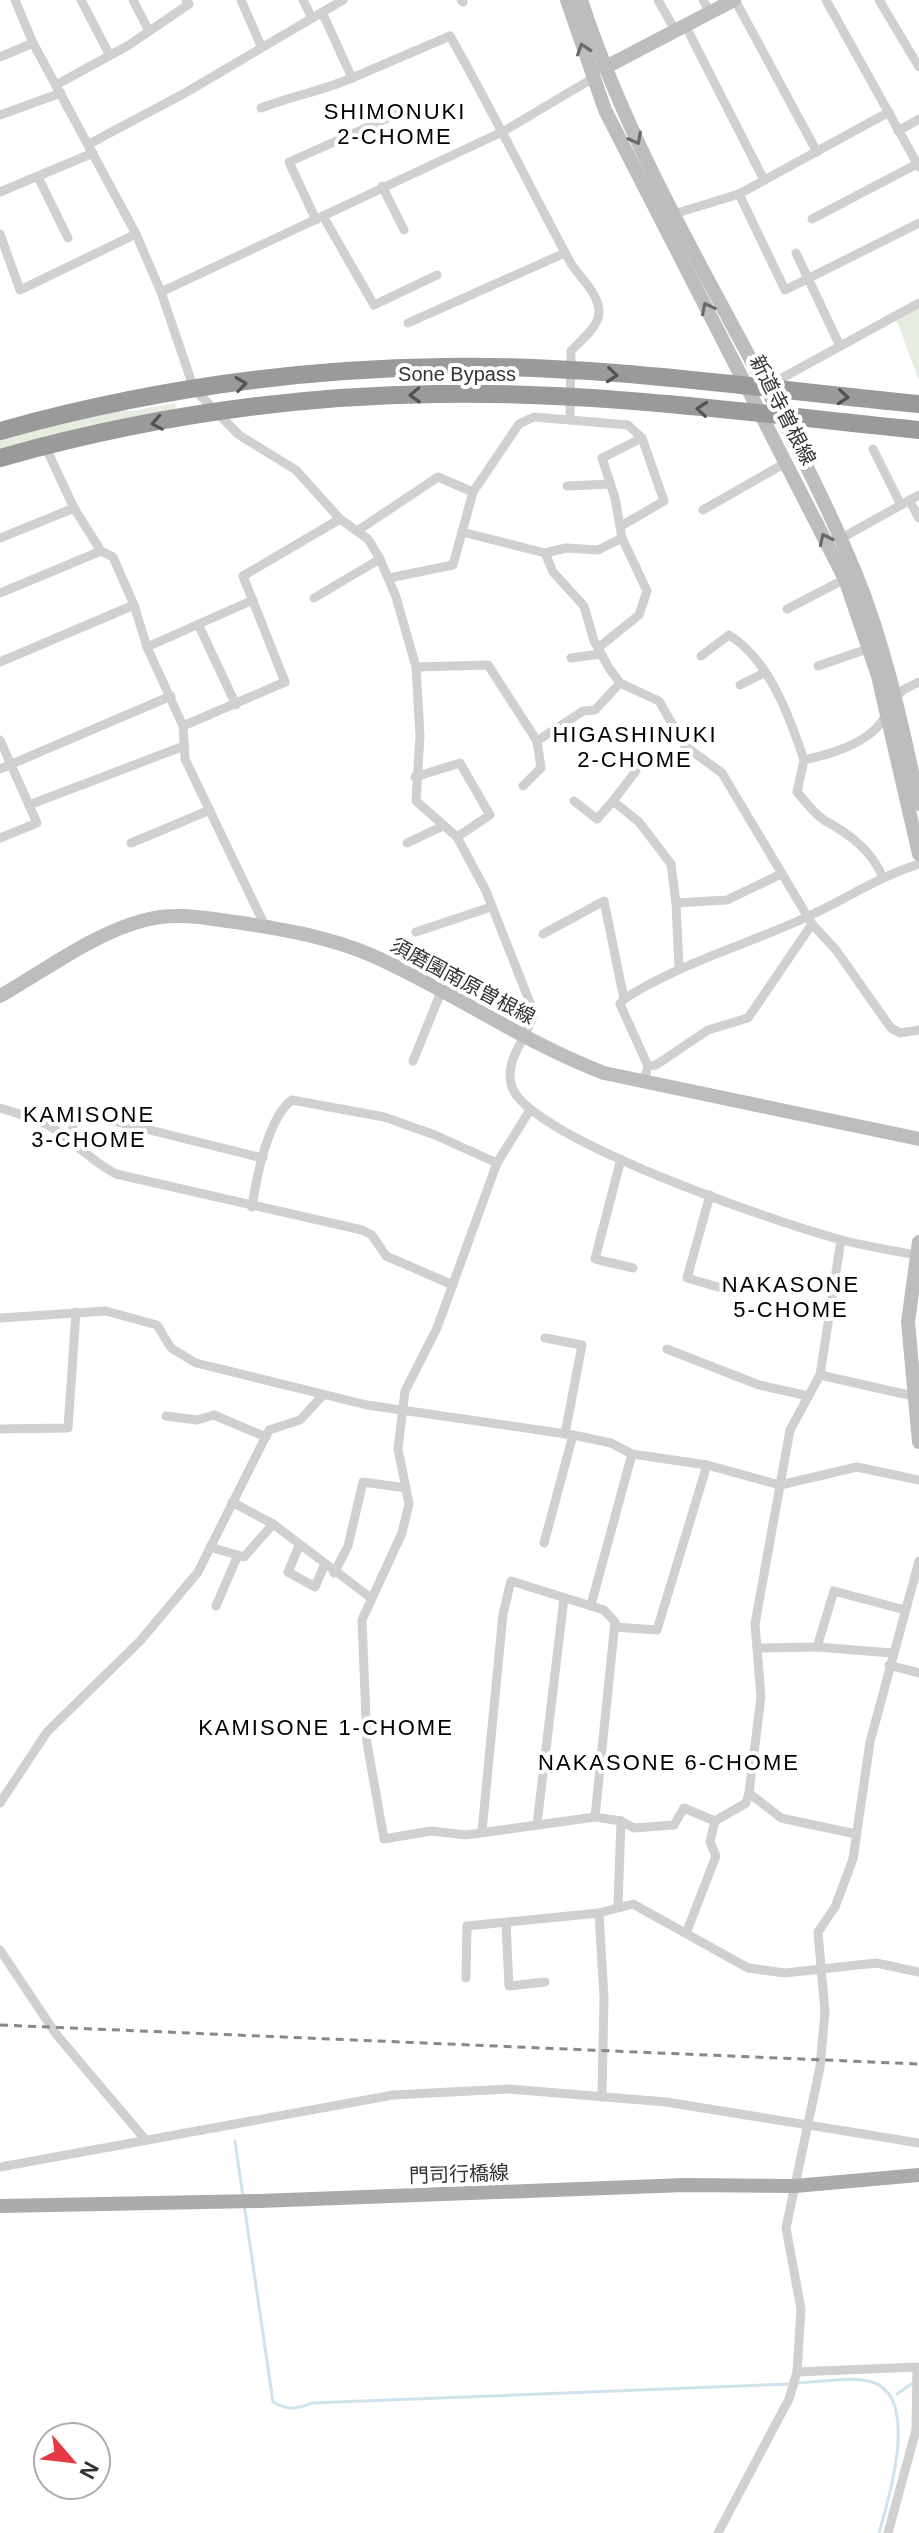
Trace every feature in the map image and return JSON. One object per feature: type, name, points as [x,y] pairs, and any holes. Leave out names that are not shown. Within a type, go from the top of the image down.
[{"type":"highway","name":"Sone Bypass","points":[[0,431],[120,402],[194,389],[357,371],[443,367],[568,372],[919,404]]},
{"type":"highway","name":"Sone Bypass","points":[[0,458],[219,411],[362,397],[438,394],[567,397],[919,430]]},
{"type":"main road","name":"新道寺曽根線","points":[[567,0],[593,80],[758,389]]},
{"type":"main road","name":"新道寺曽根線","points":[[581,0],[604,68],[758,389],[840,539],[875,624],[896,697],[919,804]]},
{"type":"main road","points":[[604,68],[680,27],[707,6],[734,0]]},
{"type":"main road","name":"新道寺曽根線","points":[[771,415],[787,462],[845,579],[870,648],[919,854]]},
{"type":"main road","name":"須磨園南原曽根線","points":[[0,996],[117,930],[145,920],[205,917],[265,926],[321,937],[371,955],[560,1056],[604,1073],[646,1074],[919,1139]]},
{"type":"main road","points":[[917,1249],[908,1322],[919,1442]]},
{"type":"main road","name":"門司行橋線","points":[[0,2206],[669,2186],[795,2186],[919,2175]]},
{"type":"street","points":[[15,0],[33,43],[136,234],[161,292],[194,389],[219,411],[239,435],[296,470],[340,519],[357,531],[380,559],[389,578],[416,667],[420,736],[415,777],[416,801],[457,837],[491,907],[534,1013],[511,1065],[510,1079],[514,1092],[530,1110],[621,1159],[710,1195],[841,1240],[917,1249]]},
{"type":"street","points":[[81,0],[109,54]]},
{"type":"street","points":[[133,0],[149,31]]},
{"type":"street","points":[[0,115],[59,89],[189,4],[186,0]]},
{"type":"street","points":[[241,0],[261,46]]},
{"type":"street","points":[[303,0],[312,18]]},
{"type":"street","points":[[0,192],[38,177],[91,148],[343,0]]},
{"type":"street","points":[[658,0],[680,27],[764,180]]},
{"type":"street","points":[[734,0],[817,152]]},
{"type":"street","points":[[812,219],[918,165],[826,0]]},
{"type":"street","points":[[879,0],[919,67]]},
{"type":"street","points":[[322,12],[352,78]]},
{"type":"street","points":[[261,108],[306,91],[319,92],[450,36],[504,131],[565,253],[599,309],[596,324],[571,351],[567,397],[570,420]]},
{"type":"street","points":[[0,57],[33,43]]},
{"type":"street","points":[[161,292],[504,131],[593,80],[604,68]]},
{"type":"street","points":[[674,214],[739,194],[889,112]]},
{"type":"street","points":[[397,114],[289,162],[319,218],[374,305],[437,275]]},
{"type":"street","points":[[898,131],[919,119]]},
{"type":"street","points":[[38,177],[68,238]]},
{"type":"street","points":[[382,186],[404,230]]},
{"type":"street","points":[[739,194],[785,290],[919,223]]},
{"type":"street","points":[[0,234],[20,290],[136,234]]},
{"type":"street","points":[[408,323],[565,253]]},
{"type":"street","points":[[796,253],[840,346]]},
{"type":"street","points":[[758,389],[919,303]]},
{"type":"street","points":[[389,578],[453,565],[473,492],[524,420],[628,425],[642,438],[664,501],[621,526]]},
{"type":"street","points":[[571,658],[599,651],[639,615],[646,603],[647,591],[622,538],[602,458],[642,438]]},
{"type":"street","points":[[45,446],[74,508],[101,551],[113,557],[134,605],[147,647],[183,726],[185,759],[265,926]]},
{"type":"street","points":[[873,449],[905,503],[919,518]]},
{"type":"street","points":[[703,510],[787,462]]},
{"type":"street","points":[[357,531],[438,477],[473,492]]},
{"type":"street","points":[[567,486],[610,484]]},
{"type":"street","points":[[840,539],[919,495]]},
{"type":"street","points":[[0,538],[74,508]]},
{"type":"street","points":[[183,726],[285,682],[243,576],[340,519]]},
{"type":"street","points":[[462,532],[545,553],[566,548],[598,550],[622,538]]},
{"type":"street","points":[[0,593],[101,551]]},
{"type":"street","points":[[545,553],[553,572],[584,606],[599,651],[620,683],[659,701],[685,746],[722,773],[810,921],[836,950],[891,1028],[900,1033],[919,1030]]},
{"type":"street","points":[[314,598],[380,559]]},
{"type":"street","points":[[787,609],[845,579]]},
{"type":"street","points":[[147,647],[253,600]]},
{"type":"street","points":[[0,662],[134,605]]},
{"type":"street","points":[[199,626],[236,705]]},
{"type":"street","points":[[701,656],[729,635],[743,643],[789,715],[804,760],[797,792],[823,820],[838,824],[877,863],[883,878]]},
{"type":"street","points":[[818,666],[870,648]]},
{"type":"street","points":[[416,667],[488,665],[537,741],[541,768],[523,786]]},
{"type":"street","points":[[740,685],[764,673]]},
{"type":"street","points":[[804,760],[837,753],[881,725],[896,697],[919,682]]},
{"type":"street","points":[[537,741],[567,720],[595,710],[620,683]]},
{"type":"street","points":[[0,769],[171,696]]},
{"type":"street","points":[[0,740],[37,823],[0,838]]},
{"type":"street","points":[[29,805],[184,746]]},
{"type":"street","points":[[415,777],[460,763],[490,815],[457,837]]},
{"type":"street","points":[[574,801],[597,819],[636,771]]},
{"type":"street","points":[[613,801],[639,822],[671,864],[679,968]]},
{"type":"street","points":[[131,843],[210,810]]},
{"type":"street","points":[[407,843],[443,826]]},
{"type":"street","points":[[810,921],[748,1018],[708,1030],[646,1074],[620,1004],[624,999],[679,968],[810,921],[883,878],[919,864]]},
{"type":"street","points":[[676,903],[727,900],[781,874]]},
{"type":"street","points":[[543,934],[604,901],[624,999]]},
{"type":"street","points":[[416,932],[491,907]]},
{"type":"street","points":[[413,1061],[441,992]]},
{"type":"street","points":[[252,1207],[263,1158],[282,1107],[292,1100],[384,1117],[435,1135],[497,1163]]},
{"type":"street","points":[[0,1108],[30,1117],[116,1174],[362,1230],[372,1235],[386,1256],[453,1285]]},
{"type":"street","points":[[530,1110],[497,1163],[437,1328],[405,1391],[398,1449],[409,1504],[402,1533],[362,1620],[362,1693],[373,1787],[384,1839],[431,1831],[466,1835],[595,1817],[621,1821],[634,1828],[674,1825],[684,1808],[715,1821]]},
{"type":"street","points":[[69,1140],[77,1112],[263,1158]]},
{"type":"street","points":[[621,1159],[595,1259],[633,1268]]},
{"type":"street","points":[[710,1195],[687,1278],[735,1292]]},
{"type":"street","points":[[687,1931],[716,1856],[710,1842],[715,1821],[746,1803],[749,1793],[761,1697],[755,1624],[790,1430],[820,1375],[841,1240]]},
{"type":"street","points":[[0,1318],[106,1311],[157,1325],[171,1348],[196,1363],[323,1395],[569,1434],[611,1443],[632,1454],[707,1465],[780,1485],[857,1467],[919,1480]]},
{"type":"street","points":[[0,1429],[68,1428],[76,1312]]},
{"type":"street","points":[[544,1543],[569,1434],[582,1345],[545,1338]]},
{"type":"street","points":[[667,1349],[759,1385],[808,1396]]},
{"type":"street","points":[[820,1375],[913,1396]]},
{"type":"street","points":[[0,1803],[47,1732],[140,1641],[198,1572],[269,1430],[300,1420],[323,1395]]},
{"type":"street","points":[[166,1416],[197,1420],[214,1415],[266,1437]]},
{"type":"street","points":[[591,1605],[632,1454]]},
{"type":"street","points":[[615,1627],[657,1630],[707,1465]]},
{"type":"street","points":[[334,1573],[348,1546],[363,1482],[406,1488]]},
{"type":"street","points":[[232,1502],[273,1524],[324,1566],[371,1598]]},
{"type":"street","points":[[210,1547],[244,1557],[273,1524]]},
{"type":"street","points":[[299,1546],[288,1572],[315,1587],[324,1566]]},
{"type":"street","points":[[216,1606],[238,1555]]},
{"type":"street","points":[[718,2533],[792,2391],[796,2374],[801,2309],[786,2228],[810,2123],[825,2012],[824,1971],[818,1932],[839,1899],[853,1859],[870,1742],[919,1561]]},
{"type":"street","points":[[482,1831],[503,1614],[511,1581],[604,1610],[615,1622],[595,1817]]},
{"type":"street","points":[[817,1647],[834,1591],[905,1610]]},
{"type":"street","points":[[537,1824],[564,1598]]},
{"type":"street","points":[[757,1648],[817,1647],[892,1653]]},
{"type":"street","points":[[889,1665],[919,1673]]},
{"type":"street","points":[[749,1793],[781,1818],[856,1834]]},
{"type":"street","points":[[618,1905],[621,1821]]},
{"type":"street","points":[[466,1978],[467,1926],[599,1913],[618,1905],[633,1904],[687,1931],[727,1959],[748,1968],[785,1973],[876,1963],[919,1972]]},
{"type":"street","points":[[599,1913],[604,1998],[602,2097]]},
{"type":"street","points":[[506,1923],[509,1986],[545,1982]]},
{"type":"street","points":[[0,1950],[56,2034],[144,2138]]},
{"type":"street","points":[[0,2167],[144,2138],[393,2095],[509,2089],[666,2102],[919,2143]]},
{"type":"street","points":[[796,2374],[917,2367],[916,2430],[888,2533]]},
{"type":"shaded area","points":[[919,306],[919,380],[896,319]]},
{"type":"shaded area","points":[[175,403],[176,412],[0,453],[0,439],[113,410],[133,411]]},
{"type":"waterway","points":[[235,2141],[243,2197]]},
{"type":"waterway","points":[[244,2204],[273,2402],[284,2407],[297,2408],[312,2403],[790,2384]]},
{"type":"waterway","points":[[798,2383],[845,2379],[872,2382],[886,2391],[895,2406],[898,2447],[879,2533]]},
{"type":"waterway","points":[[897,2394],[913,2383]]},
{"type":"railway","points":[[0,2025],[919,2064]]},
{"type":"district","name":"SHIMONUKI 2-CHOME","points":[[395,124]]},
{"type":"district","name":"HIGASHINUKI 2-CHOME","points":[[635,746]]},
{"type":"district","name":"KAMISONE 3-CHOME","points":[[89,1126]]},
{"type":"district","name":"NAKASONE 5-CHOME","points":[[791,1296]]},
{"type":"district","name":"KAMISONE 1-CHOME","points":[[326,1727]]},
{"type":"district","name":"NAKASONE 6-CHOME","points":[[669,1762]]}]
